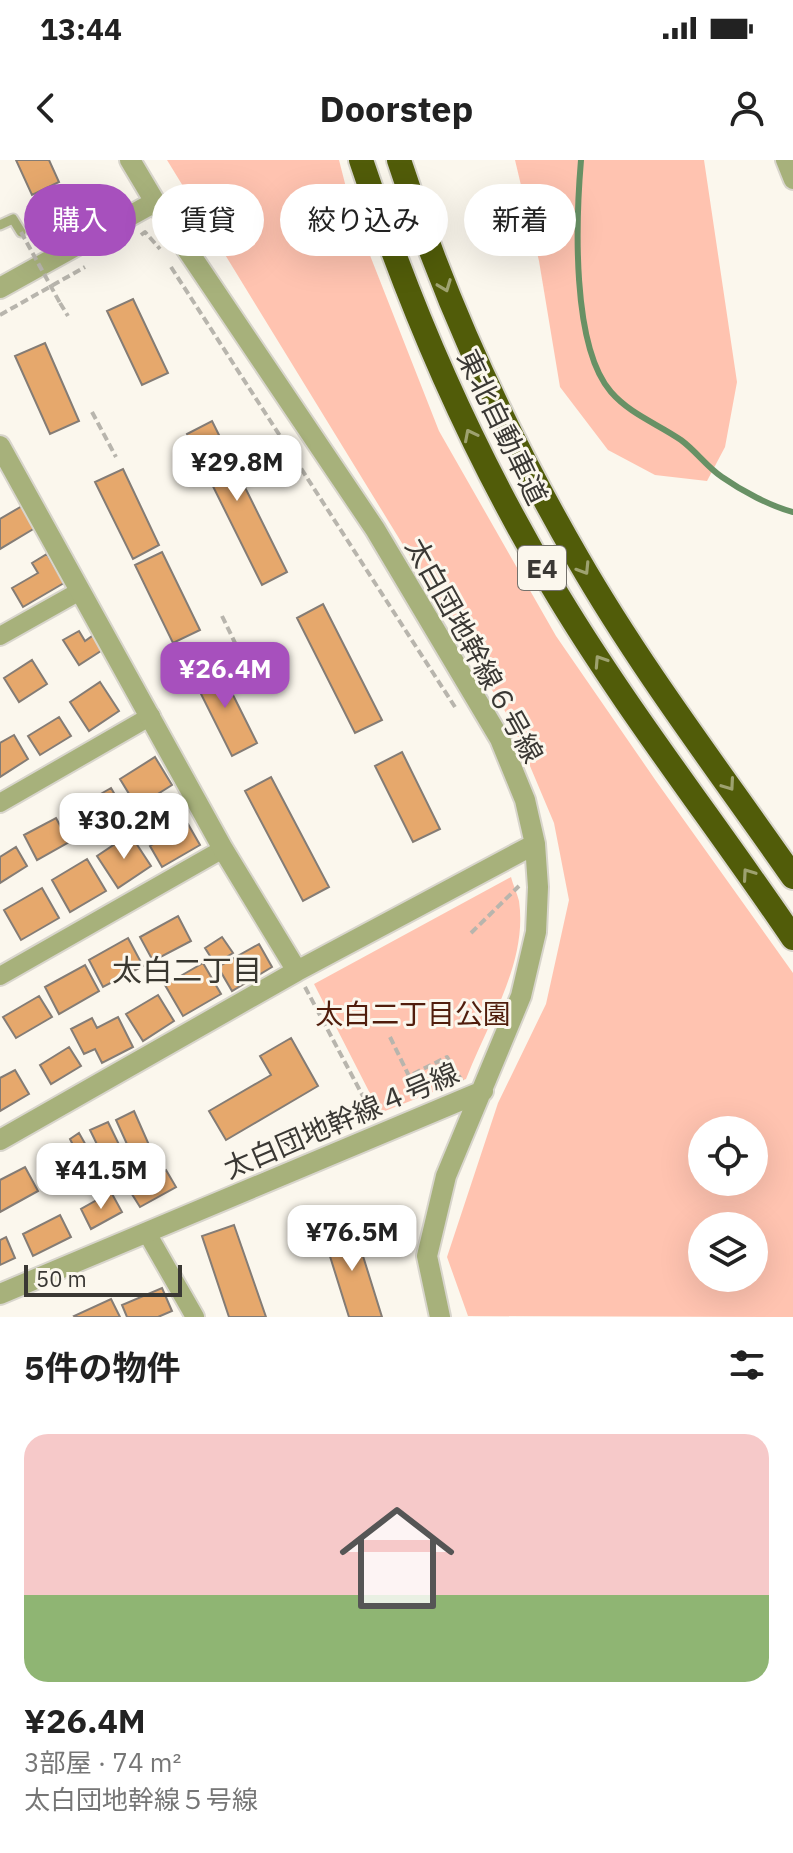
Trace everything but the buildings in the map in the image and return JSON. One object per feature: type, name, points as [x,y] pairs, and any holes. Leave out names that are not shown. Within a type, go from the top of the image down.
[{"type":"highway","name":"東北自動車道","points":[[361,160],[418,321],[458,411],[503,499],[603,666],[793,938]]},
{"type":"highway","name":"東北自動車道","points":[[399,160],[450,301],[535,482],[629,641],[793,877]]},
{"type":"street","name":"太白団地幹線６号線","points":[[130,160],[152,197]]},
{"type":"street","points":[[785,160],[793,180]]},
{"type":"street","points":[[0,288],[152,204]]},
{"type":"street","name":"太白団地幹線６号線","points":[[191,256],[375,529],[500,739],[525,800],[526,849],[538,887],[536,932],[521,996],[474,1095],[446,1176],[427,1256],[440,1317]]},
{"type":"street","points":[[0,446],[6,469],[80,591],[223,849],[297,971]]},
{"type":"street","points":[[0,636],[80,591]]},
{"type":"street","points":[[0,803],[151,716]]},
{"type":"street","points":[[0,976],[223,849]]},
{"type":"street","points":[[0,1140],[297,971],[526,849]]},
{"type":"street","name":"太白団地幹線４号線","points":[[0,1294],[474,1095]]},
{"type":"street","points":[[147,1233],[195,1317]]},
{"type":"lane","points":[[0,225],[13,219],[21,232]]},
{"type":"path","points":[[21,232],[68,316]]},
{"type":"path","points":[[136,238],[145,232],[159,248],[460,715]]},
{"type":"path","points":[[0,315],[93,262]]},
{"type":"path","points":[[92,412],[116,457]]},
{"type":"path","points":[[222,616],[238,649]]},
{"type":"path","points":[[521,896],[526,849]]},
{"type":"path","points":[[471,933],[520,885]]},
{"type":"path","points":[[297,971],[382,1133]]},
{"type":"path","points":[[390,1037],[409,1076],[447,1057],[474,1095]]},
{"type":"green space","points":[[167,160],[339,160],[345,184],[280,184],[280,256],[370,256],[439,431],[556,636],[793,973],[793,1317],[468,1316],[447,1257],[498,1103],[546,1004],[569,900],[554,823],[511,721],[226,256],[264,256],[264,184],[182,184]]},
{"type":"green space","points":[[515,160],[704,160],[737,382],[725,447],[707,481],[655,475],[608,450],[560,387],[538,256],[576,256],[576,184],[521,184]]},
{"type":"green space","name":"太白二丁目公園","points":[[511,877],[519,901],[520,924],[512,970],[466,1079],[380,1113],[314,984]]},
{"type":"waterway","points":[[581,160],[579,281],[589,345],[598,371],[619,400],[681,440],[722,477],[756,498],[793,512]]},
{"type":"district","name":"太白二丁目","points":[[187,969]]}]
